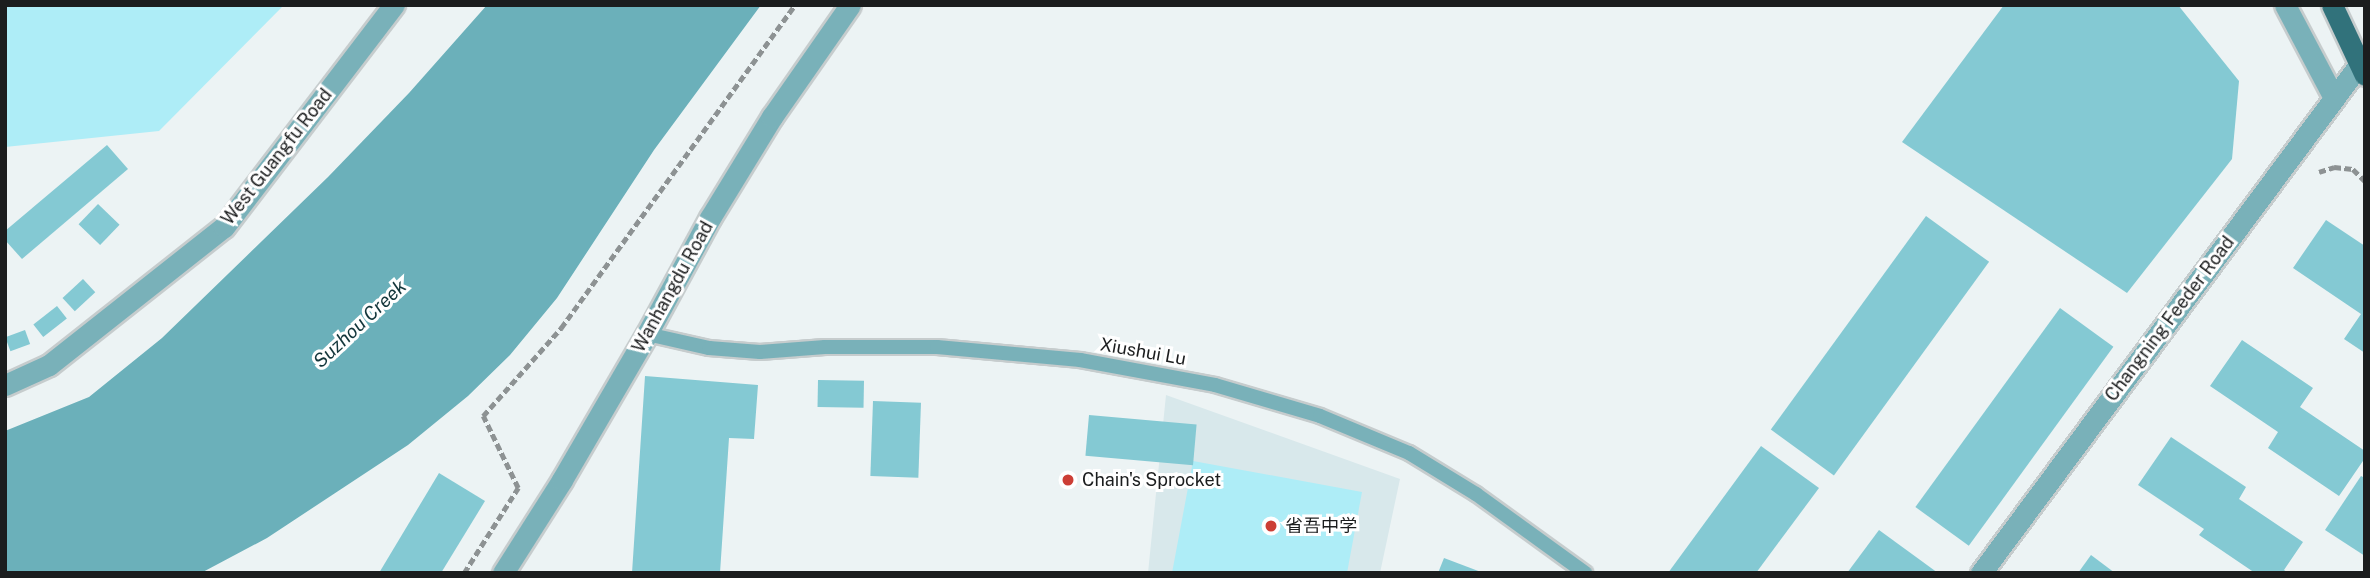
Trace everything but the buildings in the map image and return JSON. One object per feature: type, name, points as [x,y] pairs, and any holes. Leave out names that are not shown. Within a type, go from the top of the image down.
[{"type":"main road","points":[[2332,5],[2362,70]]},
{"type":"street","name":"West Guangfu Road","points":[[5,385],[49,365],[224,227],[394,5]]},
{"type":"street","name":"Wanhangdu Road","points":[[503,573],[562,480],[647,334],[710,218],[772,117],[850,5]]},
{"type":"street","points":[[2285,5],[2334,98]]},
{"type":"street","name":"Changning Feeder Road","points":[[1981,573],[2334,98],[2362,70]]},
{"type":"lane","name":"Xiushui Lu","points":[[647,334],[709,348],[760,352],[825,346],[937,347],[1080,360],[1216,385],[1320,416],[1409,453],[1476,494],[1585,573]]},
{"type":"path","points":[[464,573],[518,488],[483,415],[561,328],[795,5]]},
{"type":"path","points":[[2319,172],[2333,167],[2353,169],[2365,181]]},
{"type":"shaded area","points":[[5,5],[284,5],[159,131],[5,147]]},
{"type":"shaded area","name":"省吾中学","points":[[1166,395],[1400,479],[1380,573],[1148,573]]},
{"type":"shaded area","points":[[1193,461],[1362,492],[1347,573],[1172,573]]},
{"type":"water","name":"Suzhou Creek","points":[[487,5],[761,5],[654,150],[557,298],[510,355],[468,396],[408,445],[267,538],[201,573],[5,573],[5,431],[89,397],[162,338],[328,177],[409,93]]},
{"type":"place","name":"Chain's Sprocket","points":[[1068,480]]},
{"type":"place","name":"省吾中学","points":[[1271,526]]}]
